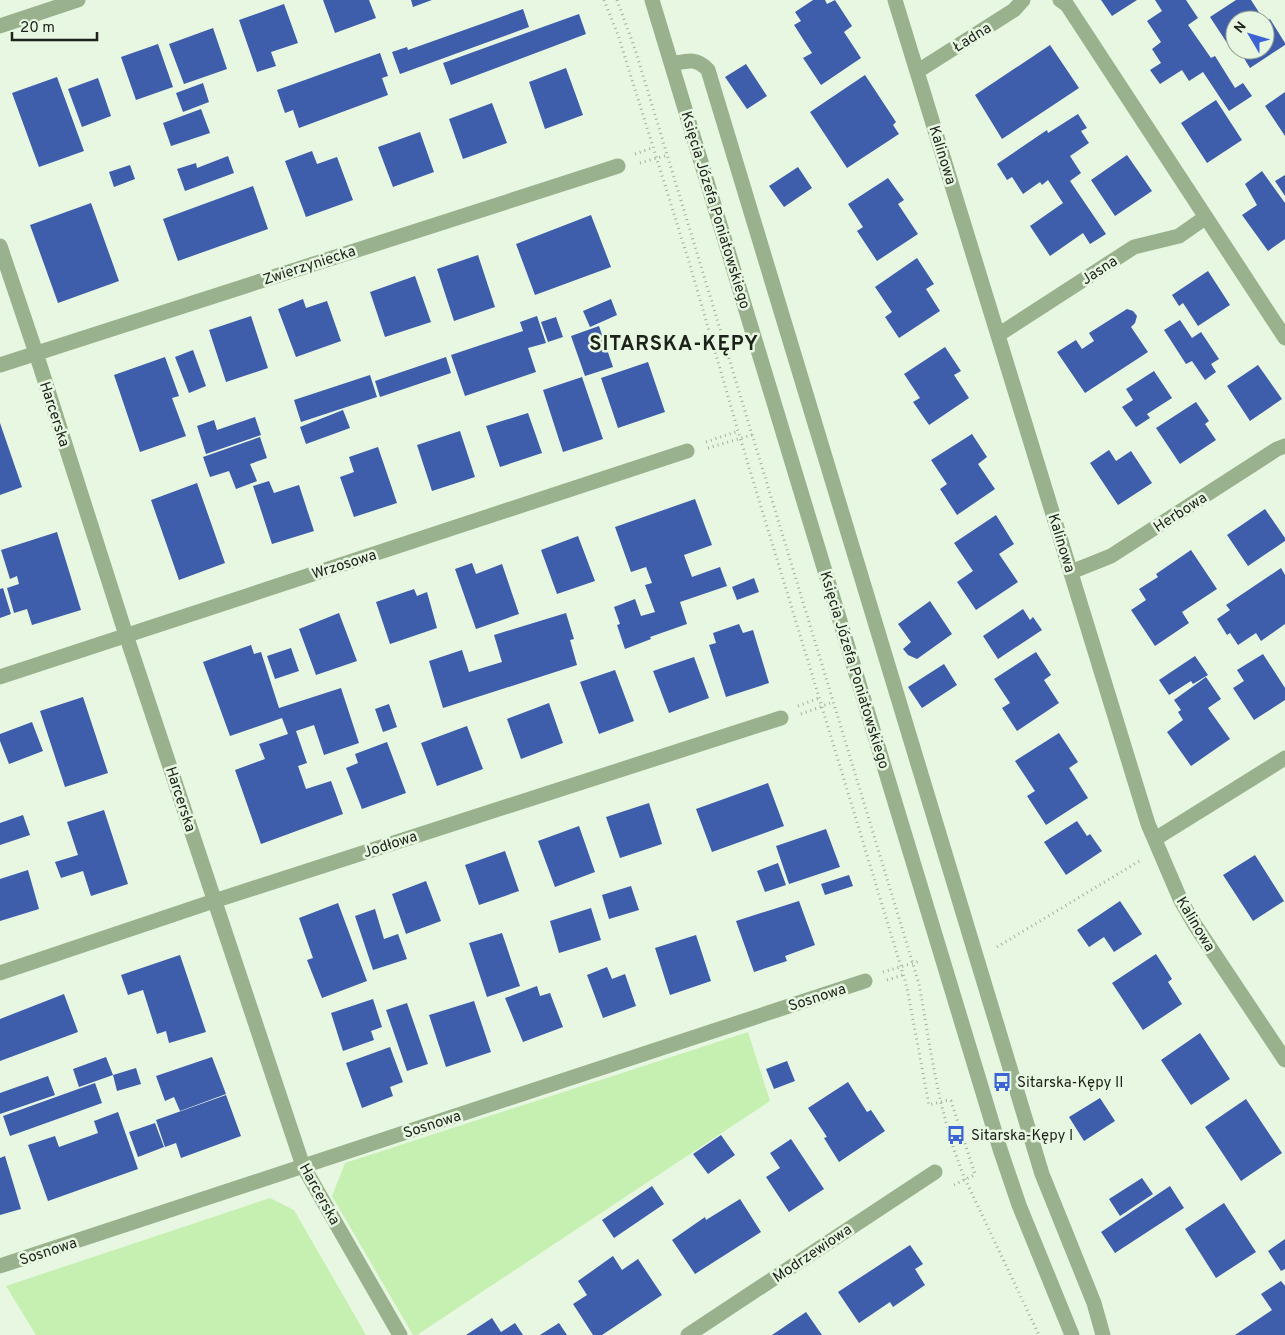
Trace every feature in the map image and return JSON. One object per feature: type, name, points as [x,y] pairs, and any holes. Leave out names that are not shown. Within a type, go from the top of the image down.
[{"type":"street","points":[[0,26],[78,0]]},
{"type":"street","name":"Księcia Józefa Poniatowskiego","points":[[652,0],[1000,1149],[1030,1233],[1072,1335]]},
{"type":"street","name":"Kalinowa","points":[[895,0],[1148,824],[1181,901],[1285,1060]]},
{"type":"street","name":"Ładna","points":[[918,71],[1014,10],[1023,0]]},
{"type":"street","points":[[1064,2],[1285,338]]},
{"type":"street","points":[[672,64],[691,60],[702,63],[708,70],[1042,1174],[1094,1303],[1103,1335]]},
{"type":"street","name":"Zwierzyniecka","points":[[0,365],[618,166]]},
{"type":"street","name":"Jasna","points":[[998,335],[1134,247],[1179,236],[1206,217]]},
{"type":"street","name":"Harcerska","points":[[0,246],[126,635],[303,1166],[400,1335]]},
{"type":"street","name":"Herbowa","points":[[1071,572],[1111,556],[1285,446]]},
{"type":"street","name":"Wrzosowa","points":[[0,677],[687,451]]},
{"type":"street","name":"Jodłowa","points":[[0,973],[214,901],[781,718]]},
{"type":"street","points":[[1157,844],[1285,758]]},
{"type":"street","name":"Sosnowa","points":[[0,1266],[865,981]]},
{"type":"street","name":"Modrzewiowa","points":[[688,1335],[935,1172]]},
{"type":"path","points":[[604,0],[618,35],[690,265],[738,431],[901,967],[907,988],[929,1105],[948,1100],[951,1101],[974,1171],[972,1176],[929,1196],[919,1182]]},
{"type":"path","points":[[617,0],[635,49],[668,155],[918,984],[945,1122],[956,1159],[1039,1335]]},
{"type":"path","points":[[618,166],[633,165],[668,155]]},
{"type":"path","points":[[687,451],[738,431]]},
{"type":"path","points":[[687,451],[714,448],[752,435]]},
{"type":"path","points":[[781,718],[800,714],[833,702]]},
{"type":"path","points":[[993,949],[1157,844]]},
{"type":"path","points":[[865,981],[875,975],[926,959]]},
{"type":"green space","points":[[748,1032],[770,1101],[417,1335],[413,1335],[332,1196],[345,1163]]},
{"type":"green space","points":[[270,1198],[294,1210],[366,1335],[36,1335],[6,1286]]},
{"type":"building","points":[[323,0],[369,0],[376,18],[335,33]]},
{"type":"building","points":[[411,0],[432,0],[413,7]]},
{"type":"building","points":[[813,0],[825,0],[827,4],[835,0],[852,26],[844,32],[861,58],[821,85],[803,58],[812,53],[794,25],[801,21],[795,12]]},
{"type":"building","points":[[1101,0],[1137,0],[1112,16]]},
{"type":"building","points":[[1155,0],[1186,0],[1198,18],[1188,25],[1211,58],[1215,56],[1235,88],[1243,83],[1252,96],[1229,111],[1203,72],[1189,81],[1182,70],[1160,84],[1150,70],[1161,63],[1152,49],[1161,42],[1147,21],[1162,11]]},
{"type":"building","points":[[1236,0],[1251,0],[1258,10],[1225,10],[1225,40],[1210,17]]},
{"type":"building","points":[[284,4],[298,43],[271,52],[276,66],[257,72],[239,20]]},
{"type":"building","points":[[523,9],[529,27],[400,74],[392,52],[407,47],[408,50]]},
{"type":"building","points":[[579,14],[586,34],[451,85],[443,63]]},
{"type":"building","points":[[1275,27],[1285,43],[1285,45],[1275,52]]},
{"type":"building","points":[[213,28],[227,69],[184,84],[169,44]]},
{"type":"building","points":[[158,44],[173,87],[136,100],[121,57]]},
{"type":"building","points":[[1050,45],[1079,88],[1002,139],[975,95]]},
{"type":"building","points":[[380,53],[388,76],[382,78],[388,95],[299,128],[293,110],[285,113],[277,90]]},
{"type":"building","points":[[1245,60],[1262,60],[1250,68]]},
{"type":"building","points":[[746,64],[767,96],[747,109],[725,77]]},
{"type":"building","points":[[566,68],[583,115],[545,129],[529,82]]},
{"type":"building","points":[[865,75],[896,122],[893,125],[899,134],[847,168],[810,112]]},
{"type":"building","points":[[57,77],[84,151],[39,167],[12,93]]},
{"type":"building","points":[[98,78],[111,116],[82,127],[68,89]]},
{"type":"building","points":[[203,83],[209,102],[183,112],[176,93]]},
{"type":"building","points":[[1285,92],[1285,136],[1265,106]]},
{"type":"building","points":[[1216,100],[1242,140],[1207,163],[1181,123]]},
{"type":"building","points":[[492,103],[507,143],[463,159],[449,119]]},
{"type":"building","points":[[201,109],[210,133],[171,146],[163,123]]},
{"type":"building","points":[[1078,114],[1087,128],[1081,131],[1089,143],[1070,156],[1081,173],[1070,181],[1106,234],[1090,244],[1083,233],[1050,256],[1030,226],[1063,203],[1048,180],[1042,185],[1040,182],[1023,194],[1012,177],[1007,180],[997,164],[1047,130],[1048,133]]},
{"type":"building","points":[[420,132],[434,172],[393,187],[378,147]]},
{"type":"building","points":[[312,151],[317,164],[337,157],[353,200],[306,217],[285,161]]},
{"type":"building","points":[[1127,155],[1152,191],[1115,216],[1091,180]]},
{"type":"building","points":[[228,156],[234,173],[185,191],[177,169],[196,163],[197,168]]},
{"type":"building","points":[[130,165],[135,179],[114,187],[109,172]]},
{"type":"building","points":[[798,167],[812,188],[784,207],[769,186]]},
{"type":"building","points":[[1262,171],[1285,203],[1285,239],[1268,251],[1242,215],[1257,205],[1245,184]]},
{"type":"building","points":[[1285,175],[1285,196],[1275,181]]},
{"type":"building","points":[[888,178],[904,200],[898,204],[918,234],[877,261],[857,231],[863,227],[848,204]]},
{"type":"building","points":[[253,186],[268,229],[178,261],[163,219]]},
{"type":"building","points":[[91,203],[119,281],[58,303],[30,225]]},
{"type":"building","points":[[591,215],[611,267],[535,295],[516,244]]},
{"type":"building","points":[[478,255],[495,307],[454,321],[437,269]]},
{"type":"building","points":[[917,258],[934,284],[926,289],[940,311],[899,338],[885,317],[892,312],[875,287]]},
{"type":"building","points":[[1208,271],[1230,305],[1198,326],[1183,303],[1179,306],[1172,295]]},
{"type":"building","points":[[415,276],[431,322],[385,337],[370,292]]},
{"type":"building","points":[[303,299],[306,308],[327,301],[341,341],[296,357],[278,309]]},
{"type":"building","points":[[611,299],[617,315],[590,327],[583,311]]},
{"type":"building","points":[[1127,309],[1133,311],[1137,316],[1135,323],[1131,327],[1148,352],[1085,393],[1057,352],[1076,340],[1082,349],[1094,341],[1089,333]]},
{"type":"building","points":[[251,316],[268,368],[226,382],[209,330]]},
{"type":"building","points":[[537,316],[546,343],[528,348],[536,372],[465,396],[451,355],[523,331],[520,322]]},
{"type":"building","points":[[556,317],[563,337],[548,342],[541,322]]},
{"type":"building","points":[[1180,320],[1192,338],[1201,332],[1219,359],[1211,364],[1216,372],[1205,380],[1192,361],[1186,364],[1164,330]]},
{"type":"building","points":[[599,326],[613,367],[585,376],[571,336]]},
{"type":"building","points":[[945,347],[961,371],[954,375],[969,398],[929,425],[913,402],[920,398],[904,374]]},
{"type":"building","points":[[193,350],[206,386],[189,393],[175,357]]},
{"type":"building","points":[[165,357],[179,396],[172,398],[186,436],[140,452],[114,375]]},
{"type":"building","points":[[446,357],[451,373],[380,397],[375,381]]},
{"type":"building","points":[[648,362],[665,412],[618,428],[601,378]]},
{"type":"building","points":[[1258,365],[1282,399],[1250,421],[1227,386]]},
{"type":"building","points":[[1154,371],[1172,398],[1147,414],[1150,418],[1136,427],[1122,407],[1133,400],[1126,389]]},
{"type":"building","points":[[370,375],[377,397],[301,422],[294,400]]},
{"type":"building","points":[[582,377],[603,439],[563,452],[543,390]]},
{"type":"building","points":[[1196,402],[1209,421],[1205,424],[1216,440],[1180,464],[1156,428]]},
{"type":"building","points":[[343,410],[350,428],[306,444],[300,427]]},
{"type":"building","points":[[528,413],[542,453],[500,467],[486,426]]},
{"type":"building","points":[[255,417],[261,435],[206,454],[197,426],[214,420],[217,430]]},
{"type":"building","points":[[0,423],[22,487],[0,495]]},
{"type":"building","points":[[460,431],[475,477],[432,491],[417,445]]},
{"type":"building","points":[[972,434],[987,457],[978,464],[995,489],[957,515],[940,489],[947,484],[931,460]]},
{"type":"building","points":[[260,437],[267,458],[250,464],[257,481],[236,489],[229,471],[210,477],[203,457]]},
{"type":"building","points":[[378,447],[397,503],[354,517],[340,477],[354,472],[349,457]]},
{"type":"building","points":[[1109,450],[1116,461],[1131,451],[1152,483],[1118,505],[1090,463]]},
{"type":"building","points":[[269,481],[274,493],[299,485],[314,531],[272,544],[253,486]]},
{"type":"building","points":[[197,483],[225,563],[179,580],[151,500]]},
{"type":"building","points":[[695,499],[712,545],[684,555],[692,577],[720,567],[727,586],[680,602],[687,624],[650,637],[651,639],[625,649],[617,625],[620,624],[614,607],[635,599],[641,616],[655,612],[645,585],[652,583],[646,567],[631,572],[615,527]]},
{"type":"building","points":[[1265,509],[1285,538],[1285,541],[1248,566],[1227,535]]},
{"type":"building","points":[[996,515],[1014,544],[999,554],[1018,582],[976,610],[957,582],[973,571],[954,543]]},
{"type":"building","points":[[57,532],[81,610],[32,625],[27,609],[14,613],[7,588],[19,584],[17,576],[10,579],[1,550]]},
{"type":"building","points":[[578,536],[595,581],[557,594],[541,550]]},
{"type":"building","points":[[1191,550],[1217,589],[1182,612],[1189,623],[1155,646],[1131,610],[1146,600],[1139,589],[1158,577],[1156,574]]},
{"type":"building","points":[[472,563],[476,574],[502,564],[519,614],[476,629],[455,569]]},
{"type":"building","points":[[1281,568],[1285,575],[1285,624],[1261,641],[1256,633],[1238,645],[1230,633],[1227,635],[1217,619],[1230,610],[1226,605]]},
{"type":"building","points":[[754,578],[759,592],[737,600],[732,587]]},
{"type":"building","points":[[3,588],[11,614],[0,618],[0,589]]},
{"type":"building","points":[[414,589],[417,596],[427,592],[437,628],[390,644],[376,602]]},
{"type":"building","points":[[930,601],[952,634],[917,659],[908,655],[903,649],[911,642],[898,624]]},
{"type":"building","points":[[1023,609],[1030,620],[1033,617],[1042,630],[998,659],[983,636]]},
{"type":"building","points":[[339,613],[357,661],[316,675],[299,629]]},
{"type":"building","points":[[566,613],[574,639],[570,640],[577,665],[443,708],[429,661],[462,650],[469,672],[502,662],[494,635]]},
{"type":"building","points":[[739,624],[743,633],[753,630],[769,683],[726,697],[709,645],[716,643],[713,633]]},
{"type":"building","points":[[251,645],[254,654],[261,652],[279,708],[341,688],[359,743],[324,755],[314,725],[296,731],[307,763],[298,766],[306,789],[331,781],[343,814],[261,844],[235,770],[265,759],[259,744],[288,734],[282,718],[230,736],[203,662]]},
{"type":"building","points":[[291,648],[299,671],[275,679],[267,656]]},
{"type":"building","points":[[1036,652],[1051,675],[1044,680],[1059,703],[1017,731],[1002,708],[1010,703],[994,679]]},
{"type":"building","points":[[1263,654],[1285,688],[1285,700],[1254,720],[1233,688],[1244,681],[1237,670]]},
{"type":"building","points":[[1195,656],[1208,675],[1193,684],[1191,681],[1169,695],[1159,680]]},
{"type":"building","points":[[694,657],[709,698],[669,713],[653,671]]},
{"type":"building","points":[[944,664],[957,685],[922,708],[908,687]]},
{"type":"building","points":[[615,670],[634,721],[599,734],[580,682]]},
{"type":"building","points":[[1206,677],[1221,699],[1208,708],[1230,739],[1191,766],[1167,732],[1183,720],[1178,712],[1181,710],[1174,700]]},
{"type":"building","points":[[83,697],[108,773],[65,787],[40,711]]},
{"type":"building","points":[[549,703],[563,743],[521,759],[507,719]]},
{"type":"building","points":[[389,704],[397,727],[383,732],[375,709]]},
{"type":"building","points":[[32,722],[43,751],[9,764],[0,741],[0,734]]},
{"type":"building","points":[[467,726],[483,769],[437,786],[421,743]]},
{"type":"building","points":[[1059,733],[1078,762],[1069,768],[1088,798],[1046,825],[1027,796],[1035,791],[1015,761]]},
{"type":"building","points":[[387,742],[406,793],[362,809],[346,768],[358,763],[355,754]]},
{"type":"building","points":[[768,783],[784,826],[712,852],[696,809]]},
{"type":"building","points":[[649,803],[662,844],[620,858],[606,817]]},
{"type":"building","points":[[104,810],[128,884],[91,896],[83,871],[61,878],[55,862],[78,855],[67,822]]},
{"type":"building","points":[[23,815],[30,835],[0,845],[0,823]]},
{"type":"building","points":[[1077,821],[1087,836],[1090,834],[1102,851],[1066,875],[1044,842]]},
{"type":"building","points":[[579,826],[595,872],[555,887],[538,841]]},
{"type":"building","points":[[826,829],[840,867],[789,884],[776,846]]},
{"type":"building","points":[[505,851],[519,891],[479,905],[465,865]]},
{"type":"building","points":[[1255,855],[1284,901],[1253,921],[1223,875]]},
{"type":"building","points":[[778,863],[786,885],[765,892],[757,871]]},
{"type":"building","points":[[28,870],[39,909],[0,921],[0,879]]},
{"type":"building","points":[[849,875],[853,886],[825,895],[821,884]]},
{"type":"building","points":[[426,881],[441,921],[406,934],[392,894]]},
{"type":"building","points":[[631,886],[639,910],[609,919],[602,895]]},
{"type":"building","points":[[799,901],[815,945],[785,956],[787,961],[754,972],[736,921]]},
{"type":"building","points":[[1120,901],[1142,934],[1114,952],[1104,937],[1089,947],[1077,930]]},
{"type":"building","points":[[338,903],[367,981],[322,998],[307,960],[313,958],[299,918]]},
{"type":"building","points":[[591,908],[601,940],[559,953],[550,921]]},
{"type":"building","points":[[375,909],[384,939],[398,934],[407,959],[373,970],[355,916]]},
{"type":"building","points":[[502,933],[520,986],[487,997],[469,943]]},
{"type":"building","points":[[696,935],[711,981],[670,995],[655,948]]},
{"type":"building","points":[[1156,954],[1172,979],[1168,982],[1182,1004],[1143,1030],[1112,983]]},
{"type":"building","points":[[180,955],[206,1032],[169,1043],[166,1031],[157,1034],[143,990],[128,995],[121,975]]},
{"type":"building","points":[[607,967],[612,979],[625,974],[636,1006],[603,1018],[587,975]]},
{"type":"building","points":[[537,986],[540,996],[550,993],[563,1027],[523,1042],[505,998]]},
{"type":"building","points":[[64,994],[78,1032],[0,1061],[0,1019]]},
{"type":"building","points":[[373,999],[382,1027],[371,1031],[374,1040],[343,1051],[331,1013]]},
{"type":"building","points":[[474,1001],[491,1052],[446,1067],[429,1015]]},
{"type":"building","points":[[407,1003],[428,1064],[407,1071],[386,1010]]},
{"type":"building","points":[[1200,1033],[1230,1079],[1191,1105],[1161,1060]]},
{"type":"building","points":[[390,1047],[403,1082],[390,1087],[393,1096],[362,1108],[346,1063]]},
{"type":"building","points":[[106,1057],[113,1075],[79,1087],[73,1069]]},
{"type":"building","points":[[212,1057],[226,1094],[180,1111],[174,1097],[165,1101],[156,1076]]},
{"type":"building","points":[[787,1061],[795,1081],[774,1089],[766,1069]]},
{"type":"building","points":[[136,1068],[141,1084],[117,1091],[113,1075]]},
{"type":"building","points":[[48,1076],[55,1095],[0,1114],[0,1093]]},
{"type":"building","points":[[848,1082],[867,1112],[871,1110],[885,1131],[839,1162],[824,1138],[827,1137],[808,1108]]},
{"type":"building","points":[[95,1083],[102,1103],[10,1136],[3,1116]]},
{"type":"building","points":[[226,1095],[241,1136],[181,1158],[176,1143],[165,1147],[156,1120]]},
{"type":"building","points":[[1100,1098],[1115,1121],[1084,1141],[1069,1117]]},
{"type":"building","points":[[1246,1099],[1282,1153],[1241,1181],[1205,1127]]},
{"type":"building","points":[[118,1112],[138,1169],[48,1201],[28,1145],[55,1136],[59,1147],[98,1133],[94,1121]]},
{"type":"building","points":[[155,1123],[164,1147],[138,1157],[129,1132]]},
{"type":"building","points":[[721,1135],[735,1155],[708,1174],[693,1154]]},
{"type":"building","points":[[791,1139],[824,1189],[789,1212],[766,1177],[780,1168],[770,1153]]},
{"type":"building","points":[[5,1156],[21,1209],[0,1215],[0,1158]]},
{"type":"building","points":[[1142,1178],[1153,1194],[1120,1216],[1109,1199]]},
{"type":"building","points":[[652,1186],[664,1204],[614,1238],[602,1220]]},
{"type":"building","points":[[1170,1186],[1184,1208],[1115,1253],[1101,1232]]},
{"type":"building","points":[[740,1199],[761,1232],[695,1274],[672,1240],[705,1217],[706,1220]]},
{"type":"building","points":[[1224,1203],[1256,1252],[1216,1278],[1185,1229]]},
{"type":"building","points":[[1285,1239],[1285,1269],[1281,1271],[1268,1251]]},
{"type":"building","points":[[910,1245],[923,1264],[915,1269],[925,1285],[893,1307],[890,1302],[859,1323],[838,1292]]},
{"type":"building","points":[[613,1256],[622,1270],[638,1259],[662,1295],[602,1335],[593,1335],[573,1304],[587,1295],[578,1281]]},
{"type":"building","points":[[1281,1281],[1285,1286],[1285,1335],[1235,1335],[1272,1310],[1261,1294]]},
{"type":"building","points":[[806,1312],[822,1335],[772,1335]]},
{"type":"building","points":[[492,1318],[501,1332],[515,1323],[523,1335],[466,1335]]},
{"type":"building","points":[[559,1323],[567,1335],[540,1335],[543,1333]]},
{"type":"place","name":"Sitarska-Kępy II","points":[[1002,1082]]},
{"type":"place","name":"Sitarska-Kępy I","points":[[956,1135]]},
{"type":"district","name":"SITARSKA-KĘPY","points":[[674,343]]}]
